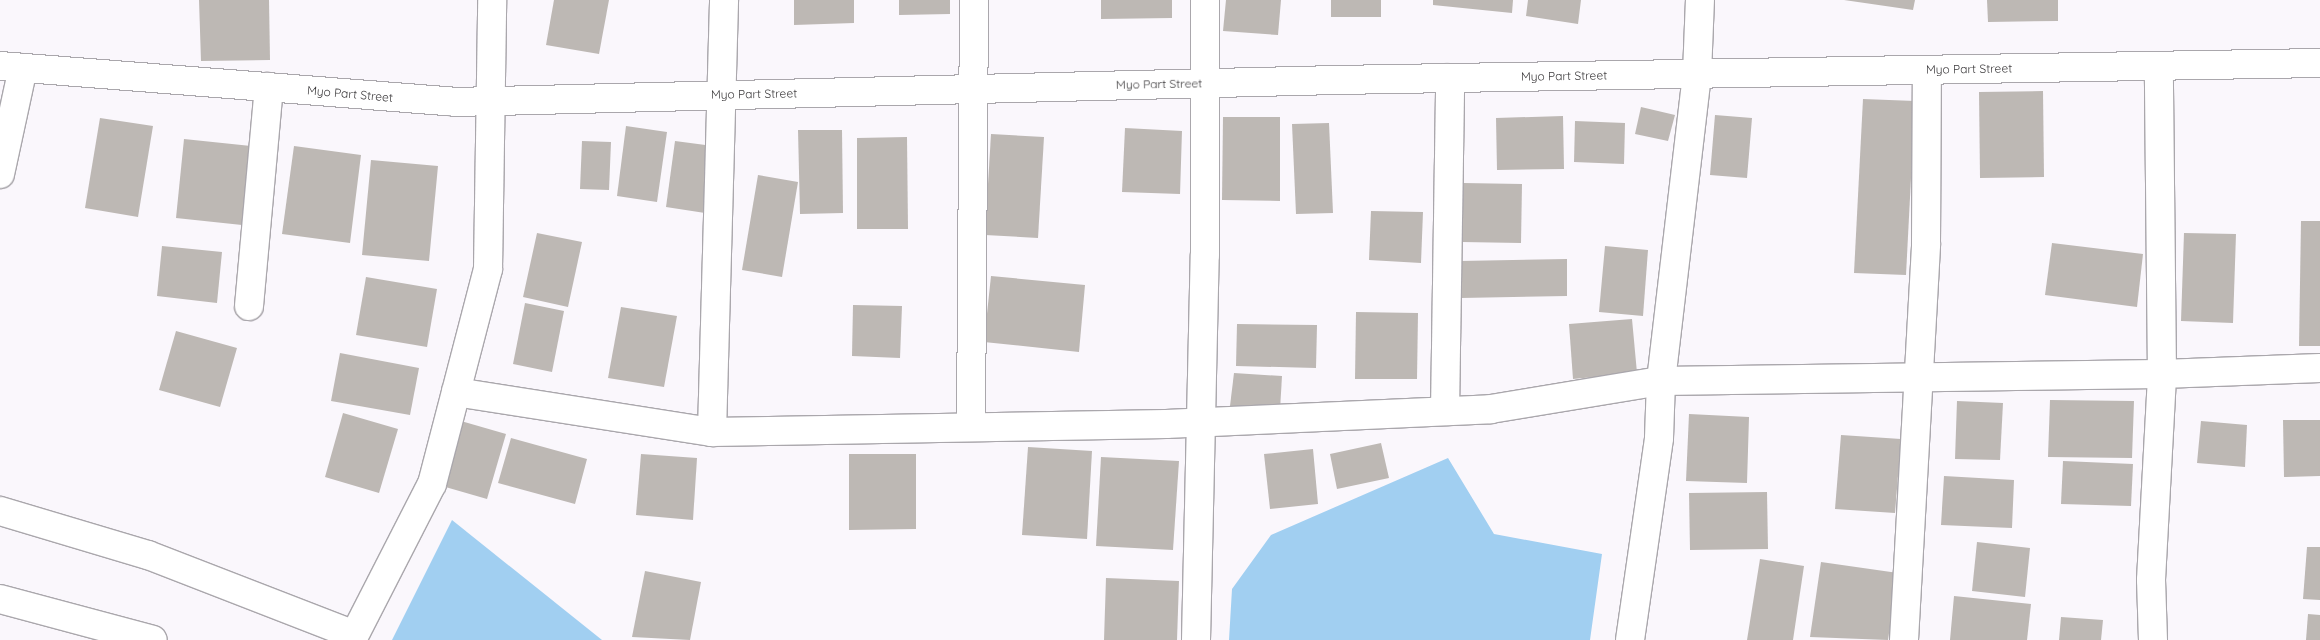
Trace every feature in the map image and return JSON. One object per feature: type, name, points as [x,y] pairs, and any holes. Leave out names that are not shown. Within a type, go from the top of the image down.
[{"type":"street","points":[[0,511],[148,555],[353,638],[432,484],[488,270],[492,0]]},
{"type":"street","points":[[712,432],[723,95],[724,0]]},
{"type":"street","points":[[971,427],[974,0]]},
{"type":"street","points":[[1196,640],[1202,422],[1205,0]]},
{"type":"street","points":[[1630,640],[1659,438],[1661,381],[1697,74],[1700,0]]},
{"type":"street","name":"Myo Part Street","points":[[11,67],[456,102],[1205,83],[2320,63]]},
{"type":"street","points":[[2153,640],[2152,580],[2162,374],[2159,66]]},
{"type":"street","points":[[0,174],[11,67]]},
{"type":"street","points":[[1904,640],[1926,244],[1927,70]]},
{"type":"street","points":[[1445,411],[1450,78]]},
{"type":"street","points":[[249,306],[269,87]]},
{"type":"street","points":[[456,392],[712,432],[1202,422],[1491,409],[1661,381],[2162,374],[2320,368]]},
{"type":"street","points":[[0,599],[153,640]]},
{"type":"water","points":[[1448,458],[1494,534],[1602,554],[1590,640],[1229,640],[1232,589],[1271,535]]},
{"type":"water","points":[[452,520],[602,640],[392,640]]},
{"type":"building","points":[[199,0],[269,0],[270,60],[201,61]]},
{"type":"building","points":[[554,0],[609,0],[599,54],[546,45]]},
{"type":"building","points":[[794,0],[854,0],[854,23],[794,25]]},
{"type":"building","points":[[899,0],[950,0],[950,14],[899,15]]},
{"type":"building","points":[[1101,0],[1172,0],[1172,18],[1101,19]]},
{"type":"building","points":[[1226,0],[1281,0],[1278,35],[1223,31]]},
{"type":"building","points":[[1331,0],[1381,0],[1381,17],[1331,17]]},
{"type":"building","points":[[1433,0],[1513,0],[1512,13],[1433,5]]},
{"type":"building","points":[[1528,0],[1581,0],[1578,24],[1526,16]]},
{"type":"building","points":[[1844,0],[1915,0],[1913,10]]},
{"type":"building","points":[[1987,0],[2058,0],[2058,21],[1988,22]]},
{"type":"building","points":[[2043,91],[2044,177],[1980,178],[1979,92]]},
{"type":"building","points":[[1863,99],[1915,101],[1906,275],[1854,273]]},
{"type":"building","points":[[1641,107],[1675,115],[1668,141],[1635,134]]},
{"type":"building","points":[[1715,115],[1752,118],[1747,178],[1710,175]]},
{"type":"building","points":[[1563,116],[1564,169],[1497,170],[1496,118]]},
{"type":"building","points":[[1223,117],[1280,117],[1280,201],[1222,200]]},
{"type":"building","points":[[100,118],[153,126],[138,217],[85,208]]},
{"type":"building","points":[[1575,121],[1625,123],[1624,164],[1574,162]]},
{"type":"building","points":[[1329,123],[1333,213],[1296,214],[1292,124]]},
{"type":"building","points":[[626,126],[667,132],[657,202],[617,196]]},
{"type":"building","points":[[1125,128],[1182,131],[1180,194],[1122,192]]},
{"type":"building","points":[[798,130],[842,130],[843,213],[800,214]]},
{"type":"building","points":[[991,134],[1044,137],[1038,238],[985,235]]},
{"type":"building","points":[[907,137],[908,229],[857,229],[857,138]]},
{"type":"building","points":[[184,139],[251,146],[242,225],[176,218]]},
{"type":"building","points":[[582,141],[611,142],[609,190],[580,189]]},
{"type":"building","points":[[675,141],[713,146],[705,213],[666,207]]},
{"type":"building","points":[[294,146],[361,155],[350,243],[282,234]]},
{"type":"building","points":[[371,160],[438,166],[429,261],[362,255]]},
{"type":"building","points":[[758,175],[798,182],[782,277],[742,270]]},
{"type":"building","points":[[1463,183],[1522,184],[1521,243],[1462,242]]},
{"type":"building","points":[[1371,211],[1423,212],[1421,263],[1369,260]]},
{"type":"building","points":[[2301,221],[2320,221],[2320,346],[2299,346]]},
{"type":"building","points":[[537,233],[582,242],[568,307],[523,297]]},
{"type":"building","points":[[2184,233],[2236,234],[2233,323],[2181,321]]},
{"type":"building","points":[[2052,243],[2143,254],[2137,307],[2045,295]]},
{"type":"building","points":[[162,246],[222,252],[217,303],[157,296]]},
{"type":"building","points":[[1605,246],[1648,250],[1643,316],[1599,312]]},
{"type":"building","points":[[1567,259],[1567,296],[1461,298],[1460,261]]},
{"type":"building","points":[[991,276],[1085,285],[1079,352],[984,342]]},
{"type":"building","points":[[366,277],[437,289],[427,347],[356,335]]},
{"type":"building","points":[[525,303],[564,311],[552,372],[513,364]]},
{"type":"building","points":[[853,305],[902,306],[900,358],[852,356]]},
{"type":"building","points":[[621,307],[677,316],[664,387],[608,378]]},
{"type":"building","points":[[1356,312],[1418,313],[1417,379],[1355,379]]},
{"type":"building","points":[[1632,319],[1637,373],[1573,379],[1569,324]]},
{"type":"building","points":[[1237,324],[1317,325],[1316,368],[1236,366]]},
{"type":"building","points":[[176,331],[237,348],[220,407],[159,390]]},
{"type":"building","points":[[340,353],[419,368],[410,415],[331,401]]},
{"type":"building","points":[[1234,373],[1282,376],[1280,410],[1230,406]]},
{"type":"building","points":[[2050,400],[2134,401],[2132,458],[2048,457]]},
{"type":"building","points":[[1957,401],[2003,403],[2000,460],[1955,459]]},
{"type":"building","points":[[343,413],[398,429],[379,493],[325,477]]},
{"type":"building","points":[[1689,414],[1749,417],[1747,483],[1686,481]]},
{"type":"building","points":[[2283,420],[2320,420],[2320,476],[2284,477]]},
{"type":"building","points":[[461,421],[506,434],[487,499],[442,486]]},
{"type":"building","points":[[2201,421],[2247,425],[2245,467],[2197,463]]},
{"type":"building","points":[[1841,435],[1901,439],[1895,513],[1835,509]]},
{"type":"building","points":[[511,438],[587,459],[575,504],[498,483]]},
{"type":"building","points":[[1381,443],[1389,478],[1337,489],[1330,454]]},
{"type":"building","points":[[1028,447],[1092,451],[1087,539],[1022,535]]},
{"type":"building","points":[[1313,449],[1318,504],[1270,509],[1264,454]]},
{"type":"building","points":[[641,454],[697,458],[693,520],[636,515]]},
{"type":"building","points":[[849,454],[916,454],[916,529],[849,530]]},
{"type":"building","points":[[1101,457],[1179,461],[1173,550],[1096,546]]},
{"type":"building","points":[[2063,461],[2133,464],[2131,506],[2061,504]]},
{"type":"building","points":[[1944,476],[2014,480],[2012,528],[1941,525]]},
{"type":"building","points":[[1767,492],[1768,549],[1690,550],[1689,493]]},
{"type":"building","points":[[1977,542],[2030,548],[2025,597],[1972,591]]},
{"type":"building","points":[[2307,547],[2320,547],[2320,600],[2303,599]]},
{"type":"building","points":[[1760,559],[1804,566],[1793,640],[1747,640]]},
{"type":"building","points":[[1821,562],[1898,573],[1888,640],[1810,637]]},
{"type":"building","points":[[645,571],[701,582],[690,640],[632,637]]},
{"type":"building","points":[[1106,578],[1179,581],[1177,640],[1104,640]]},
{"type":"building","points":[[1954,596],[2031,604],[2027,640],[1950,640]]},
{"type":"building","points":[[2308,614],[2320,615],[2320,640],[2306,640]]},
{"type":"building","points":[[2061,617],[2103,620],[2101,640],[2059,640]]}]
